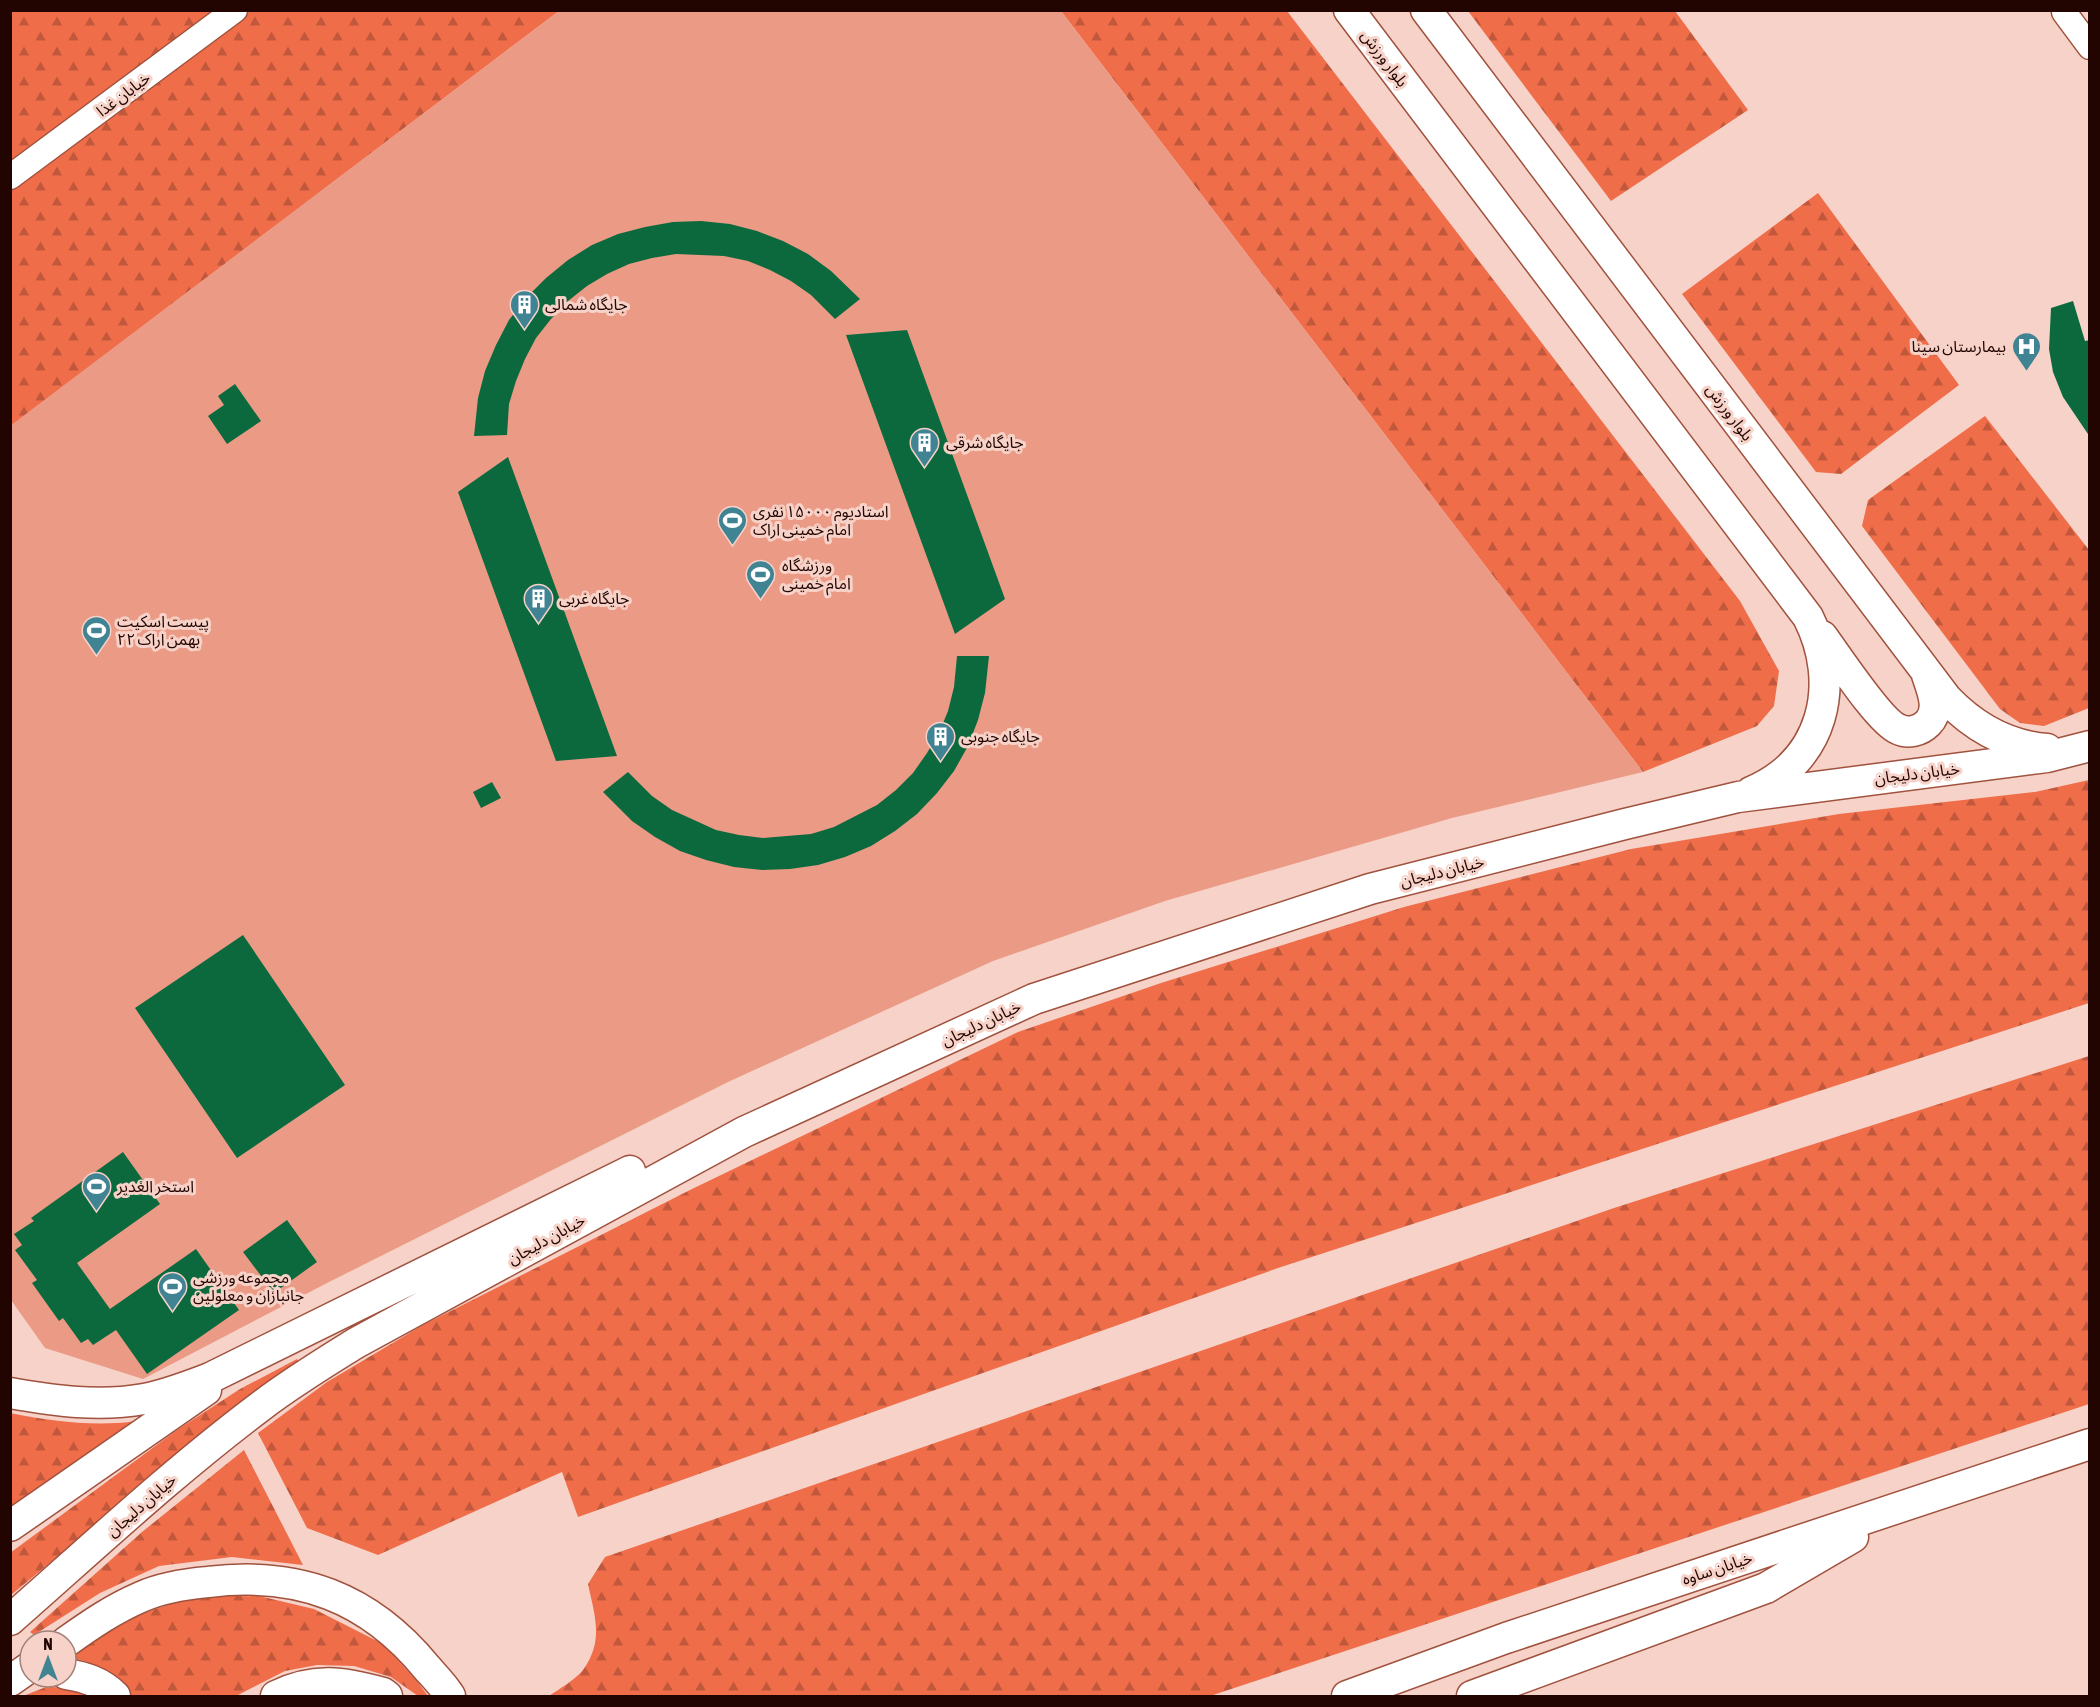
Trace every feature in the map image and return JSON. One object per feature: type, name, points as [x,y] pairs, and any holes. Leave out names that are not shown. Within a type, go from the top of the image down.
[{"type":"main road","name":"بلوار ورزش","points":[[1349,10],[1808,617],[1817,635],[1826,674],[1823,703],[1815,730],[1807,745],[1784,772],[1754,791],[1738,797]]},
{"type":"main road","name":"بلوار ورزش","points":[[1426,10],[1947,699],[1987,732],[2022,745],[2058,750],[2083,748]]},
{"type":"main road","points":[[1808,617],[1872,704],[1897,729],[1904,731],[1919,729],[1931,719],[1935,704],[1926,672]]},
{"type":"main road","name":"خیابان دلیجان","points":[[10,1620],[206,1449],[306,1374],[366,1337],[744,1132],[1034,999],[1370,889],[1738,797],[2047,757],[2083,748]]},
{"type":"main road","points":[[10,1393],[54,1401],[127,1402],[146,1399],[210,1378],[630,1171],[744,1132]]},
{"type":"main road","points":[[10,1526],[253,1357]]},
{"type":"main road","name":"خیابان ساوه","points":[[1347,1696],[1506,1638],[2090,1444]]},
{"type":"main road","points":[[1472,1696],[1766,1588],[1908,1506]]},
{"type":"main road","points":[[78,1634],[107,1614],[142,1596],[185,1584],[266,1579],[306,1585],[345,1600],[380,1621],[414,1651],[450,1696]]},
{"type":"main road","points":[[78,1676],[105,1686],[115,1696]]},
{"type":"main road","points":[[276,1696],[291,1689],[319,1683],[351,1684],[387,1696]]},
{"type":"street","name":"خیابان غذا","points":[[10,177],[235,10]]},
{"type":"street","points":[[2066,10],[2064,12],[2090,46]]},
{"type":"green space","points":[[11,11],[559,11],[11,426]]},
{"type":"green space","points":[[1061,11],[1287,11],[1740,601],[1779,671],[1774,706],[1757,726],[1643,772]]},
{"type":"green space","points":[[1468,11],[1675,11],[1748,110],[1611,201]]},
{"type":"green space","points":[[1818,193],[1959,385],[1841,474],[1816,472],[1682,294]]},
{"type":"green space","points":[[1985,416],[2089,550],[2089,708],[2044,726],[2020,723],[2000,709],[1862,526],[1868,500]]},
{"type":"green space","points":[[2089,780],[2089,1003],[1278,1268],[578,1517],[562,1472],[378,1555],[307,1528],[258,1433],[327,1382],[423,1325],[692,1189],[1018,1032],[1161,983],[1404,907],[1631,849],[1839,814],[2035,792]]},
{"type":"green space","points":[[2089,1056],[2089,1404],[1210,1696],[549,1696],[576,1677],[590,1659],[596,1639],[596,1628],[588,1584],[605,1557],[1614,1208]]},
{"type":"green space","points":[[297,1359],[299,1364],[143,1486],[11,1595],[10,1553],[177,1430],[240,1389]]},
{"type":"green space","points":[[10,1413],[77,1423],[122,1423],[159,1416],[11,1520]]},
{"type":"green space","points":[[244,1450],[303,1565],[232,1557],[159,1566],[100,1593],[43,1629],[33,1629],[142,1532]]},
{"type":"green space","points":[[220,1596],[259,1596],[314,1609],[383,1644],[428,1696],[418,1696],[391,1677],[354,1666],[317,1665],[285,1671],[236,1696],[131,1696],[103,1670],[78,1660],[78,1649],[129,1620],[180,1602]]},
{"type":"green space","points":[[41,1689],[70,1689],[87,1696],[23,1696]]},
{"type":"shaded area","name":"ورزشگاه امام خمینی","points":[[559,11],[1061,11],[1643,772],[1452,818],[1165,901],[993,961],[728,1082],[329,1282],[143,1379],[45,1348],[11,1300],[10,426]]},
{"type":"building","name":"جایگاه شمالی","points":[[701,221],[730,224],[783,241],[808,254],[831,271],[860,299],[835,319],[811,295],[791,281],[748,261],[724,256],[676,254],[629,264],[587,286],[568,301],[536,338],[516,381],[509,404],[507,435],[474,436],[478,398],[485,371],[496,345],[509,320],[546,278],[568,260],[592,245],[618,234],[673,222]]},
{"type":"building","points":[[2073,301],[2085,341],[2090,340],[2090,437],[2063,397],[2053,372],[2049,349],[2051,308]]},
{"type":"building","name":"جایگاه شرقی","points":[[907,330],[1005,599],[955,634],[846,335]]},
{"type":"building","points":[[235,384],[261,421],[227,444],[208,416],[224,405],[218,396]]},
{"type":"building","name":"جایگاه غربی","points":[[508,457],[617,756],[556,761],[458,492]]},
{"type":"building","name":"جایگاه جنوبی","points":[[957,656],[989,656],[985,693],[968,746],[954,771],[917,814],[871,846],[845,857],[818,865],[762,870],[734,867],[706,860],[680,851],[655,837],[632,821],[603,792],[628,772],[652,796],[672,810],[716,830],[763,838],[811,834],[834,827],[877,805],[913,773],[939,733],[948,711],[954,687]]},
{"type":"building","points":[[492,782],[501,798],[481,808],[473,792]]},
{"type":"building","points":[[243,935],[345,1085],[237,1158],[135,1008]]},
{"type":"building","points":[[123,1152],[160,1204],[77,1263],[110,1309],[196,1249],[239,1310],[147,1374],[116,1330],[93,1345],[88,1339],[81,1343],[63,1318],[59,1321],[32,1283],[37,1280],[15,1250],[22,1245],[14,1234],[34,1221],[31,1218]]},
{"type":"building","points":[[287,1220],[317,1262],[274,1293],[243,1252]]},
{"type":"place","name":"جایگاه شمالی","points":[[524,330]]},
{"type":"place","name":"بیمارستان سینا","points":[[2027,372]]},
{"type":"place","name":"جایگاه شرقی","points":[[925,468]]},
{"type":"place","name":"استادیوم ۱۵۰۰۰ نفری امام خمینی اراک","points":[[732,546]]},
{"type":"place","name":"ورزشگاه امام خمینی","points":[[761,600]]},
{"type":"place","name":"جایگاه غربی","points":[[538,624]]},
{"type":"place","name":"پیست اسکیت ۲۲ بهمن اراک","points":[[96,656]]},
{"type":"place","name":"جایگاه جنوبی","points":[[940,762]]},
{"type":"place","name":"استخر الغدیر","points":[[96,1212]]},
{"type":"place","name":"مجموعه ورزشی جانبازان و معلولین","points":[[172,1312]]}]
